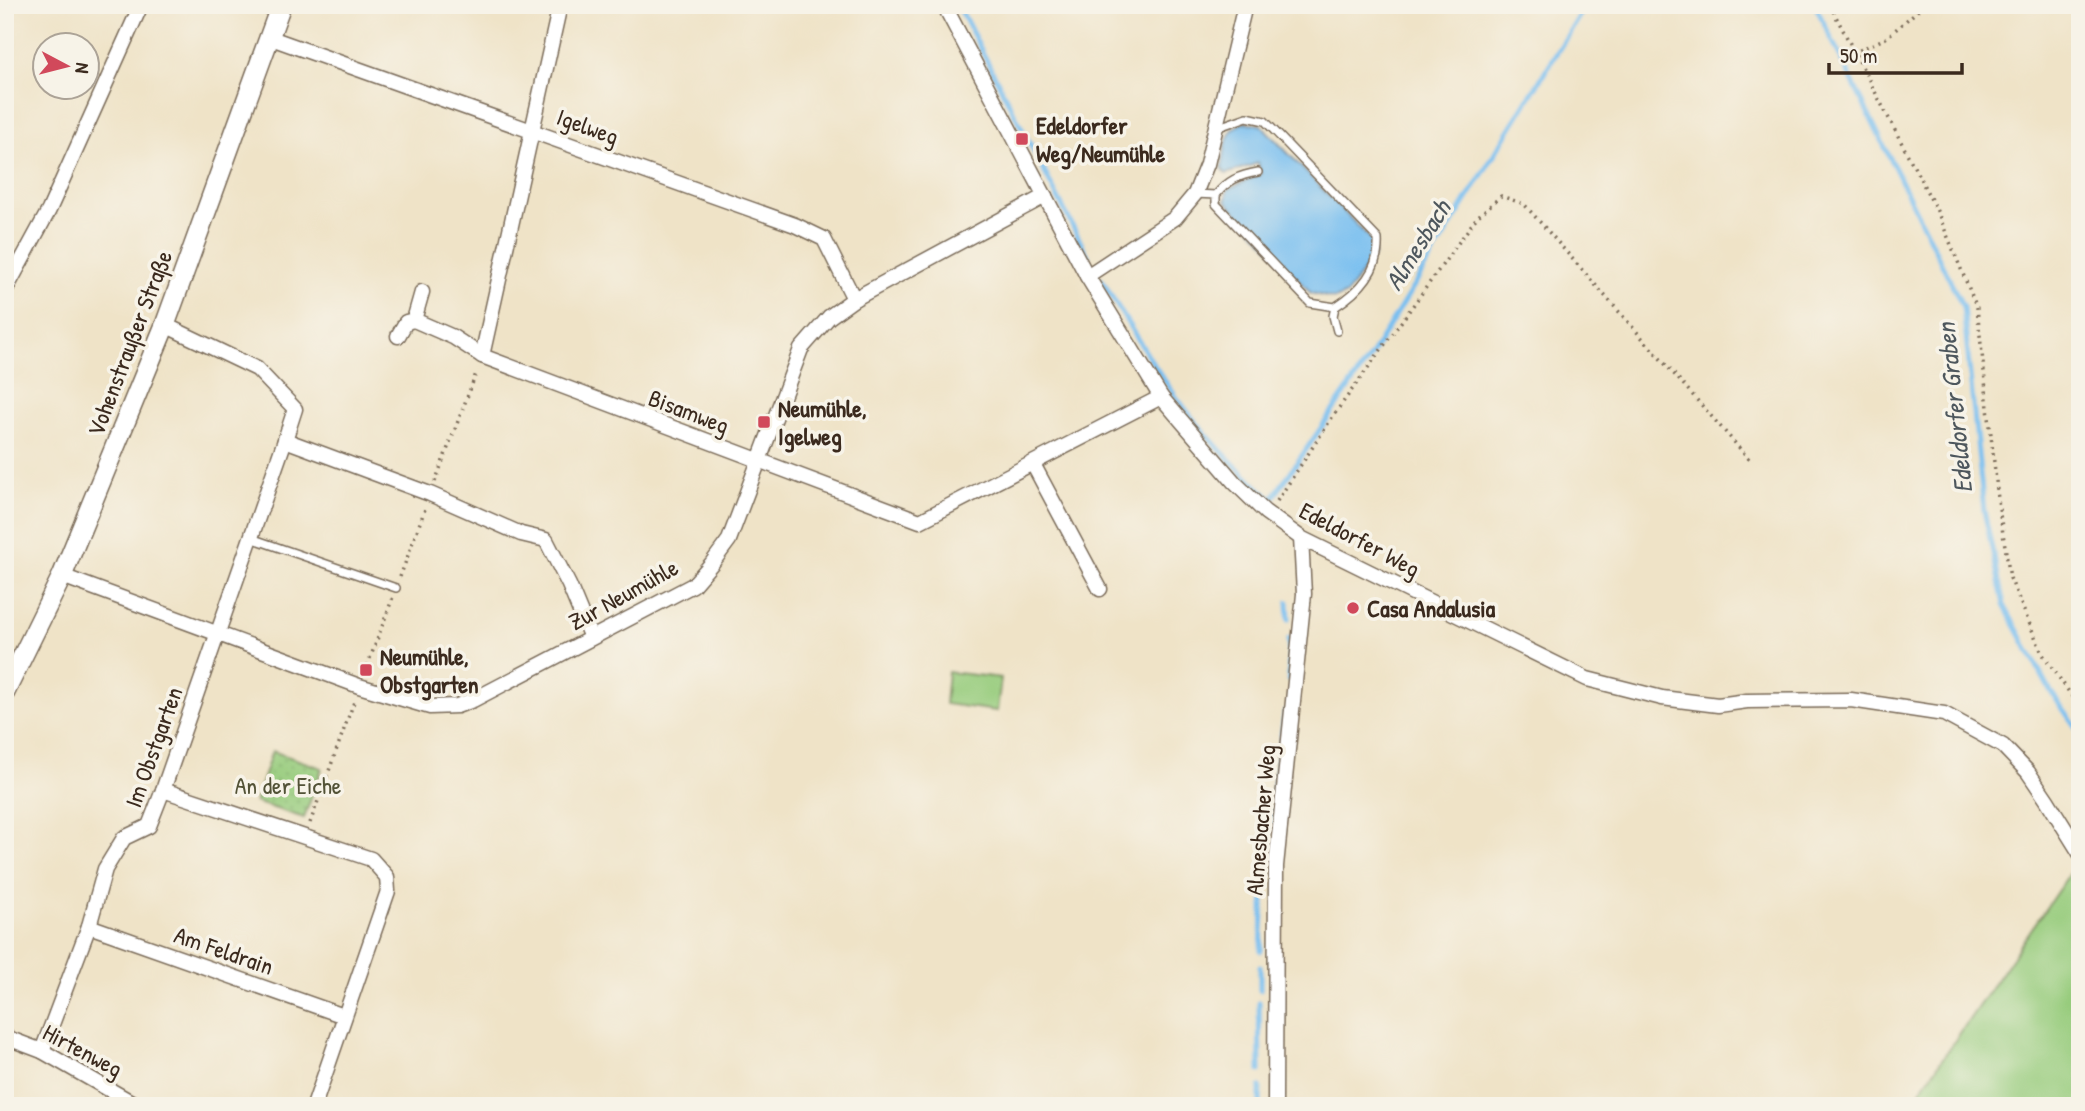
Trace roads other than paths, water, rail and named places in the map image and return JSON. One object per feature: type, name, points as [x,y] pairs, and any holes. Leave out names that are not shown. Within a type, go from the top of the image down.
[{"type":"main road","name":"Vohenstraußer Straße","points":[[5,692],[62,576],[165,325],[281,5]]},
{"type":"street","points":[[5,291],[49,210],[141,5]]},
{"type":"street","points":[[482,356],[560,5]]},
{"type":"street","name":"Edeldorfer Weg","points":[[944,5],[1087,276],[1161,397],[1234,482],[1268,514],[1301,538],[1587,678],[1662,698],[1718,705],[1748,701],[1851,700],[1944,714],[2003,746],[2041,791],[2080,853]]},
{"type":"street","points":[[1087,276],[1175,218],[1195,194],[1207,164],[1245,5]]},
{"type":"street","name":"Igelweg","points":[[271,38],[795,225],[824,239],[854,299]]},
{"type":"street","name":"Zur Neumühle","points":[[62,576],[359,686],[430,707],[457,706],[473,700],[693,585],[729,540],[801,349],[829,317],[854,299],[1045,196]]},
{"type":"street","points":[[398,337],[406,322],[414,320],[422,292]]},
{"type":"street","name":"Bisamweg","points":[[414,320],[453,337],[482,356],[920,521],[1161,397]]},
{"type":"street","name":"Im Obstgarten","points":[[42,1051],[89,926],[105,869],[124,838],[149,826],[295,409],[257,369],[165,325]]},
{"type":"street","points":[[285,440],[430,494],[521,534],[546,540],[569,585],[591,638]]},
{"type":"street","points":[[1033,464],[1100,589]]},
{"type":"street","name":"Almesbacher Weg","points":[[1275,1106],[1276,866],[1304,594],[1301,538]]},
{"type":"street","points":[[163,790],[371,859],[387,877],[388,891],[314,1106]]},
{"type":"street","name":"Am Feldrain","points":[[89,926],[344,1016]]},
{"type":"street","name":"Hirtenweg","points":[[5,1037],[42,1051],[138,1106]]},
{"type":"lane","points":[[1215,128],[1247,117],[1265,121],[1378,239],[1379,255],[1368,278],[1349,298],[1335,307],[1310,303],[1216,204],[1216,195],[1226,183],[1246,174],[1258,173]]},
{"type":"lane","points":[[1195,194],[1216,195]]},
{"type":"lane","points":[[1335,307],[1337,331]]},
{"type":"lane","points":[[250,538],[396,588]]},
{"type":"water","points":[[1245,122],[1261,125],[1373,242],[1374,256],[1347,294],[1335,299],[1311,293],[1226,201],[1227,190],[1261,174],[1258,163],[1226,174],[1222,168],[1230,134]]},
{"type":"waterway","points":[[958,5],[1088,256]]},
{"type":"waterway","name":"Almesbach","points":[[1102,280],[1177,398],[1220,450],[1272,499],[1372,354],[1586,5]]},
{"type":"waterway","name":"Edeldorfer Graben","points":[[1815,5],[1963,307],[1984,511],[2004,605],[2051,692],[2080,733]]},
{"type":"waterway","name":"Almesbach","points":[[1288,602],[1289,619]]},
{"type":"waterway","name":"Almesbach","points":[[1289,639],[1289,680]]},
{"type":"waterway","name":"Almesbach","points":[[1273,792],[1285,712]]},
{"type":"waterway","name":"Almesbach","points":[[1264,877],[1272,810]]},
{"type":"waterway","name":"Almesbach","points":[[1261,951],[1264,891]]},
{"type":"waterway","name":"Almesbach","points":[[1260,967],[1260,990]]},
{"type":"waterway","name":"Almesbach","points":[[1259,1002],[1260,1071]]},
{"type":"waterway","name":"Almesbach","points":[[1260,1087],[1260,1106]]},
{"type":"place","name":"Edeldorfer Weg/Neumühle","points":[[1022,139]]},
{"type":"place","name":"Neumühle, Igelweg","points":[[764,422]]},
{"type":"place","name":"Casa Andalusia","points":[[1353,608]]},
{"type":"place","name":"Neumühle, Obstgarten","points":[[366,670]]},
{"type":"park label","name":"An der Eiche","points":[[288,785]]}]
